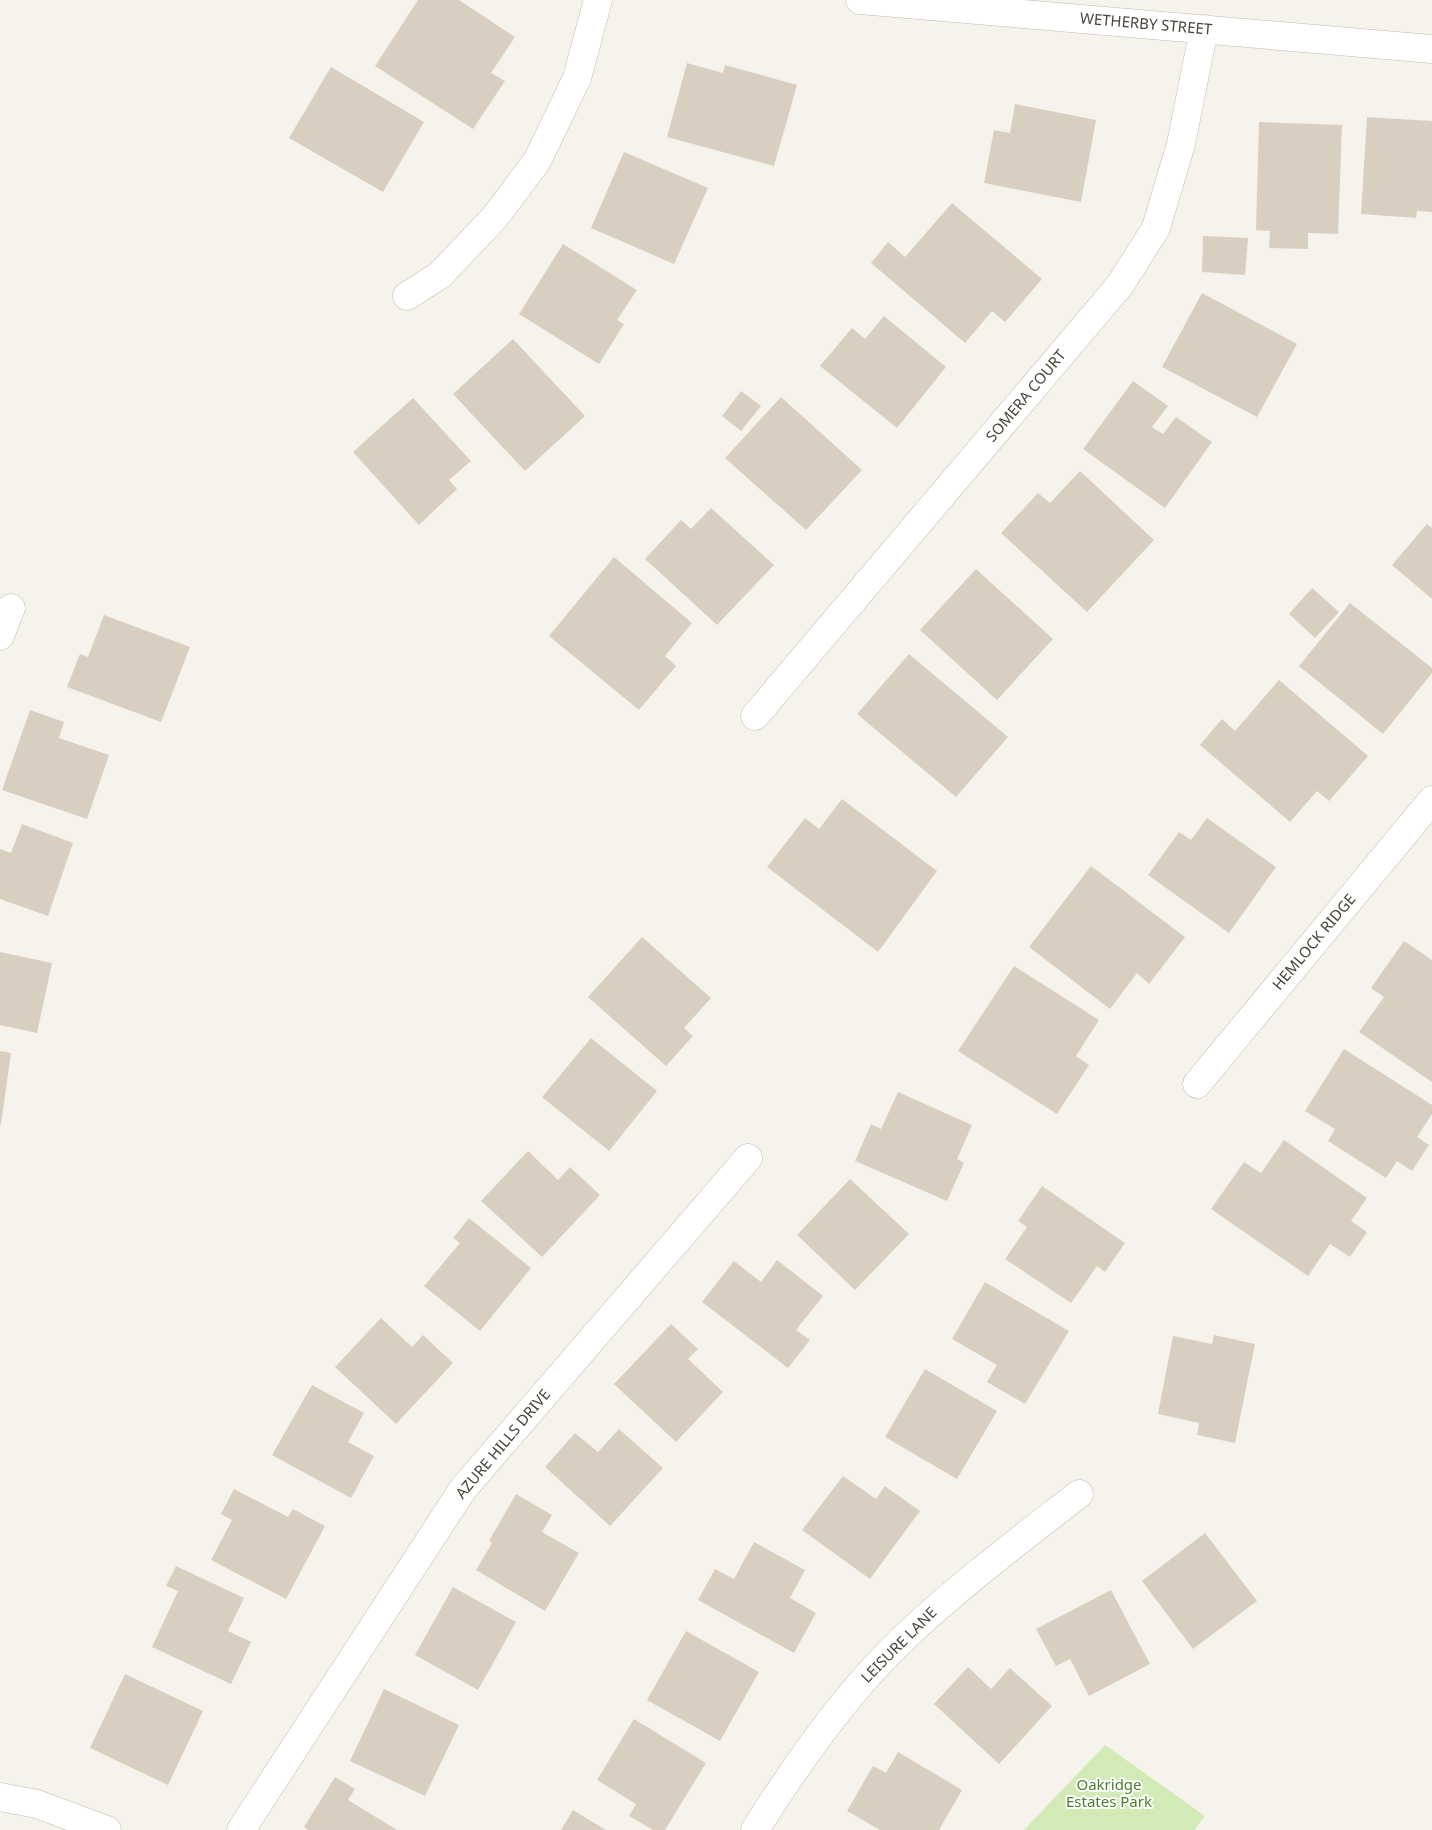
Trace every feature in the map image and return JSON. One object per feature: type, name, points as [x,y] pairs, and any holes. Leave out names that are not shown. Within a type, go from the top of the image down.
[{"type":"street","points":[[407,296],[440,275],[495,217],[536,161],[577,78],[598,0]]},
{"type":"street","name":"WETHERBY STREET","points":[[860,0],[1432,49]]},
{"type":"street","name":"SOMERA COURT","points":[[755,716],[1120,285],[1156,228],[1181,144],[1204,29]]},
{"type":"street","points":[[0,636],[11,608]]},
{"type":"street","name":"HEMLOCK RIDGE","points":[[1197,1084],[1432,800]]},
{"type":"street","name":"AZURE HILLS DRIVE","points":[[241,1830],[463,1489],[748,1158]]},
{"type":"street","name":"LEISURE LANE","points":[[755,1830],[784,1784],[854,1691],[904,1637],[970,1579],[1079,1494]]},
{"type":"street","points":[[0,1797],[37,1804],[107,1830]]},
{"type":"green space","name":"Oakridge Estates Park","points":[[1105,1745],[1205,1816],[1194,1830],[1024,1830]]},
{"type":"building","points":[[418,0],[459,0],[515,37],[491,73],[505,81],[473,129],[375,66]]},
{"type":"building","points":[[687,63],[723,73],[725,65],[797,85],[774,166],[667,137]]},
{"type":"building","points":[[331,67],[424,122],[383,192],[289,138]]},
{"type":"building","points":[[1015,104],[1096,120],[1081,202],[984,183],[994,130],[1010,133]]},
{"type":"building","points":[[1367,117],[1432,121],[1432,212],[1417,211],[1416,218],[1361,214]]},
{"type":"building","points":[[1259,122],[1342,125],[1338,234],[1308,233],[1308,249],[1269,248],[1270,231],[1256,230]]},
{"type":"building","points":[[624,152],[708,188],[674,264],[591,228]]},
{"type":"building","points":[[952,203],[1042,279],[1005,322],[992,311],[965,343],[871,263],[888,242],[905,257]]},
{"type":"building","points":[[1203,236],[1248,238],[1245,275],[1202,272]]},
{"type":"building","points":[[563,244],[637,290],[617,320],[624,324],[599,364],[519,314]]},
{"type":"building","points":[[1202,293],[1297,344],[1257,417],[1162,367]]},
{"type":"building","points":[[884,316],[946,367],[897,428],[820,366],[852,328],[865,339]]},
{"type":"building","points":[[513,339],[585,416],[525,471],[453,394]]},
{"type":"building","points":[[1133,381],[1168,406],[1152,427],[1163,434],[1176,417],[1212,442],[1165,508],[1083,449]]},
{"type":"building","points":[[741,391],[761,406],[741,431],[722,416]]},
{"type":"building","points":[[781,397],[862,470],[806,530],[725,458]]},
{"type":"building","points":[[413,398],[471,461],[449,480],[457,489],[419,525],[353,452]]},
{"type":"building","points":[[1080,471],[1154,540],[1087,612],[1001,533],[1038,493],[1050,503]]},
{"type":"building","points":[[711,508],[774,565],[717,625],[645,559],[681,520],[691,529]]},
{"type":"building","points":[[1427,524],[1432,528],[1432,599],[1392,565]]},
{"type":"building","points":[[614,557],[692,623],[665,656],[676,666],[639,710],[549,636]]},
{"type":"building","points":[[976,569],[1053,639],[997,700],[920,630]]},
{"type":"building","points":[[1312,588],[1339,612],[1315,638],[1289,614]]},
{"type":"building","points":[[1350,603],[1432,668],[1432,673],[1383,734],[1299,666]]},
{"type":"building","points":[[104,615],[190,647],[161,722],[67,687],[80,654],[88,657]]},
{"type":"building","points":[[909,654],[1008,737],[956,797],[857,714]]},
{"type":"building","points":[[1279,680],[1368,756],[1329,801],[1317,791],[1290,822],[1200,745],[1222,719],[1235,731]]},
{"type":"building","points":[[30,710],[64,722],[59,738],[109,755],[87,819],[2,790]]},
{"type":"building","points":[[842,799],[937,871],[878,952],[767,867],[805,818],[819,829]]},
{"type":"building","points":[[1207,818],[1276,867],[1229,933],[1148,875],[1179,832],[1191,840]]},
{"type":"building","points":[[22,824],[73,843],[48,916],[0,899],[0,849],[11,853]]},
{"type":"building","points":[[1091,866],[1185,937],[1149,984],[1137,973],[1110,1009],[1029,947]]},
{"type":"building","points":[[642,937],[711,998],[684,1028],[693,1036],[666,1066],[588,997]]},
{"type":"building","points":[[1404,941],[1432,960],[1432,1082],[1359,1032],[1384,997],[1371,988]]},
{"type":"building","points":[[0,952],[52,963],[37,1033],[0,1025]]},
{"type":"building","points":[[1014,966],[1099,1020],[1076,1056],[1089,1065],[1057,1114],[958,1051]]},
{"type":"building","points":[[591,1038],[657,1091],[609,1151],[542,1097]]},
{"type":"building","points":[[1344,1049],[1432,1105],[1432,1114],[1417,1137],[1429,1145],[1412,1171],[1397,1161],[1386,1178],[1328,1141],[1335,1129],[1305,1111]]},
{"type":"building","points":[[0,1051],[11,1053],[1,1124],[0,1124]]},
{"type":"building","points":[[898,1092],[972,1125],[957,1159],[964,1163],[947,1201],[855,1161],[871,1124],[881,1129]]},
{"type":"building","points":[[1284,1140],[1367,1198],[1351,1221],[1367,1232],[1350,1257],[1330,1244],[1308,1276],[1211,1209],[1244,1162],[1261,1173]]},
{"type":"building","points":[[528,1151],[558,1180],[570,1167],[600,1195],[542,1257],[481,1201]]},
{"type":"building","points":[[850,1179],[909,1234],[855,1290],[797,1235]]},
{"type":"building","points":[[1042,1186],[1125,1243],[1105,1272],[1097,1266],[1071,1303],[1005,1259],[1027,1227],[1018,1221]]},
{"type":"building","points":[[469,1218],[531,1268],[480,1331],[424,1286],[460,1243],[453,1238]]},
{"type":"building","points":[[777,1260],[823,1296],[796,1330],[810,1340],[788,1368],[702,1302],[734,1261],[761,1282]]},
{"type":"building","points":[[985,1282],[1069,1331],[1025,1404],[987,1382],[997,1365],[952,1339]]},
{"type":"building","points":[[381,1318],[412,1347],[423,1335],[453,1363],[396,1424],[335,1367]]},
{"type":"building","points":[[671,1324],[698,1349],[688,1359],[723,1392],[676,1442],[614,1384]]},
{"type":"building","points":[[1214,1335],[1255,1344],[1235,1443],[1197,1435],[1199,1423],[1158,1414],[1173,1336],[1212,1344]]},
{"type":"building","points":[[925,1369],[997,1411],[957,1479],[885,1437]]},
{"type":"building","points":[[312,1385],[364,1413],[348,1442],[374,1456],[351,1498],[272,1455]]},
{"type":"building","points":[[619,1429],[663,1468],[610,1526],[545,1467],[575,1433],[598,1452]]},
{"type":"building","points":[[843,1476],[876,1499],[885,1486],[920,1511],[870,1579],[802,1530]]},
{"type":"building","points":[[234,1489],[288,1517],[293,1509],[325,1526],[286,1599],[211,1560],[232,1520],[221,1514]]},
{"type":"building","points":[[516,1494],[552,1515],[542,1532],[579,1553],[545,1611],[476,1570],[492,1543],[489,1541]]},
{"type":"building","points":[[1205,1533],[1257,1601],[1193,1649],[1142,1581]]},
{"type":"building","points":[[754,1542],[805,1570],[790,1598],[816,1613],[794,1653],[698,1600],[715,1569],[734,1579]]},
{"type":"building","points":[[176,1566],[244,1598],[228,1631],[251,1642],[231,1684],[152,1647],[178,1591],[166,1586]]},
{"type":"building","points":[[453,1587],[516,1622],[478,1690],[415,1655]]},
{"type":"building","points":[[1111,1590],[1150,1664],[1089,1696],[1070,1659],[1056,1666],[1036,1629]]},
{"type":"building","points":[[686,1631],[759,1672],[720,1741],[647,1700]]},
{"type":"building","points":[[968,1667],[991,1689],[1010,1668],[1052,1706],[999,1764],[934,1704]]},
{"type":"building","points":[[125,1674],[203,1711],[168,1785],[90,1748]]},
{"type":"building","points":[[384,1689],[459,1725],[425,1796],[350,1761]]},
{"type":"building","points":[[634,1719],[706,1763],[665,1830],[653,1830],[629,1816],[636,1804],[597,1780]]},
{"type":"building","points":[[898,1752],[962,1790],[939,1830],[880,1830],[847,1811],[873,1766],[886,1773]]},
{"type":"building","points":[[335,1777],[355,1789],[348,1800],[397,1830],[308,1830],[304,1827]]},
{"type":"building","points":[[573,1810],[606,1830],[561,1830]]}]
